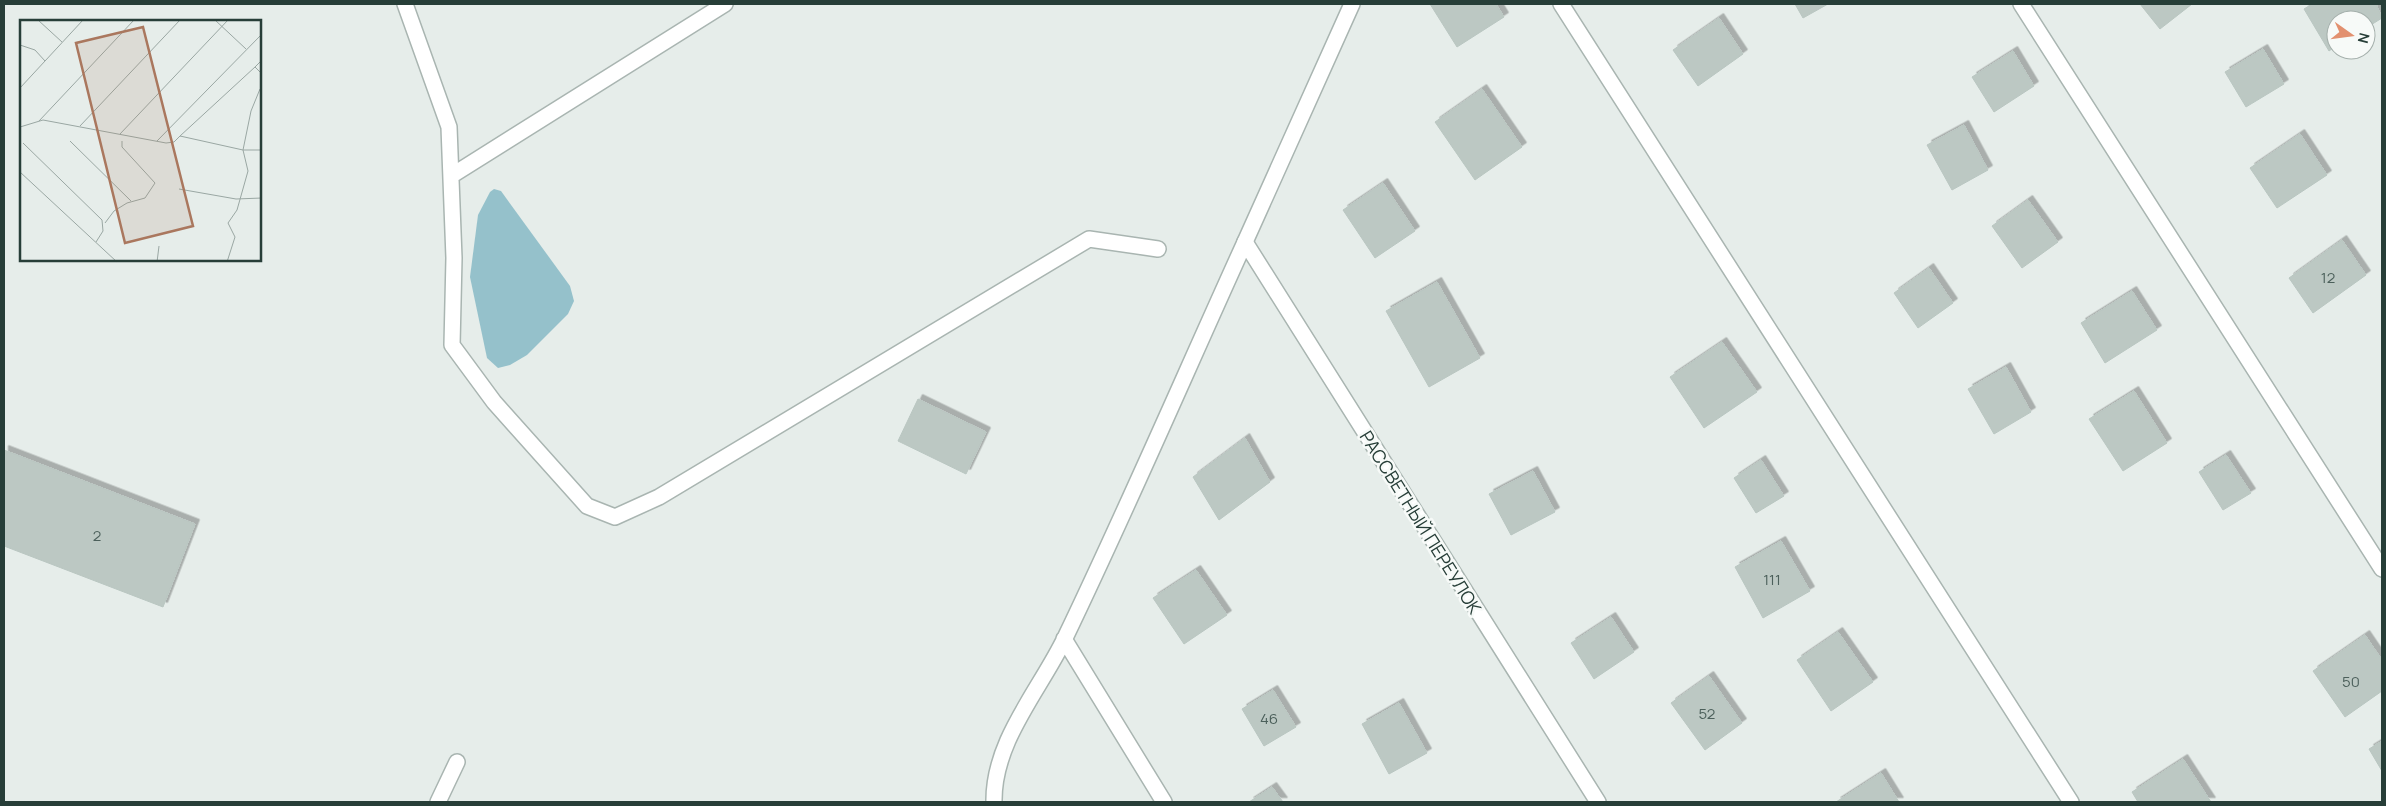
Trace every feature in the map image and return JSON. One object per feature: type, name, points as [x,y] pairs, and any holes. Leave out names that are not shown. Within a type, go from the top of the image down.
[{"type":"street","points":[[404,4],[449,127],[454,258],[452,345],[494,402],[587,506],[615,517],[659,496],[1089,239],[1158,249]]},
{"type":"street","points":[[451,176],[726,4]]},
{"type":"street","points":[[994,802],[994,787],[1010,735],[1064,640],[1352,4]]},
{"type":"street","points":[[1561,4],[2071,802]]},
{"type":"street","points":[[2021,4],[2382,569]]},
{"type":"street","name":"РАССВЕТНЫЙ ПЕРЕУЛОК","points":[[1245,242],[1598,802]]},
{"type":"street","points":[[1064,640],[1164,802]]},
{"type":"street","points":[[438,802],[457,762]]},
{"type":"water","points":[[494,189],[501,191],[570,286],[574,301],[568,314],[527,355],[510,365],[498,368],[487,358],[470,277],[478,215],[490,192]]},
{"type":"building","points":[[1430,4],[1496,4],[1504,17],[1457,47]]},
{"type":"building","points":[[1795,4],[1828,4],[1803,18]]},
{"type":"building","points":[[2140,4],[2192,4],[2160,29]]},
{"type":"building","points":[[2312,4],[2376,4],[2382,18],[2376,22],[2376,10],[2326,10],[2326,46],[2304,9]]},
{"type":"building","points":[[1719,18],[1743,54],[1698,86],[1673,50]]},
{"type":"building","points":[[2263,49],[2284,84],[2246,107],[2225,72]]},
{"type":"building","points":[[2013,51],[2034,86],[1994,112],[1972,77]]},
{"type":"building","points":[[1482,89],[1522,147],[1475,180],[1435,122]]},
{"type":"building","points":[[1964,125],[1988,170],[1952,190],[1927,145]]},
{"type":"building","points":[[2300,134],[2327,175],[2277,208],[2250,168]]},
{"type":"building","points":[[1383,183],[1415,231],[1375,258],[1343,210]]},
{"type":"building","points":[[2028,200],[2058,242],[2022,268],[1992,226]]},
{"type":"building","points":[[2342,240],[2366,275],[2313,313],[2289,278]]},
{"type":"building","points":[[1929,268],[1953,303],[1918,328],[1894,293]]},
{"type":"building","points":[[1437,282],[1480,358],[1429,387],[1386,311]]},
{"type":"building","points":[[2132,291],[2157,330],[2105,363],[2081,323]]},
{"type":"building","points":[[1722,342],[1757,392],[1704,428],[1670,377]]},
{"type":"building","points":[[2006,367],[2031,412],[1994,434],[1968,389]]},
{"type":"building","points":[[2134,391],[2167,443],[2123,471],[2089,419]]},
{"type":"building","points":[[918,399],[986,432],[966,474],[898,441]]},
{"type":"building","points":[[1245,438],[1270,482],[1219,520],[1193,477]]},
{"type":"building","points":[[4,450],[195,524],[163,607],[4,546]]},
{"type":"building","points":[[2226,455],[2251,493],[2223,510],[2199,472]]},
{"type":"building","points":[[1761,460],[1784,496],[1756,513],[1734,478]]},
{"type":"building","points":[[1533,471],[1555,512],[1511,535],[1489,494]]},
{"type":"building","points":[[1781,541],[1810,591],[1763,618],[1735,567]]},
{"type":"building","points":[[1196,570],[1227,615],[1184,644],[1153,598]]},
{"type":"building","points":[[1611,617],[1634,652],[1594,679],[1571,643]]},
{"type":"building","points":[[1838,632],[1873,682],[1831,711],[1797,660]]},
{"type":"building","points":[[2365,635],[2382,660],[2382,691],[2345,717],[2313,671]]},
{"type":"building","points":[[1709,676],[1742,723],[1705,750],[1671,703]]},
{"type":"building","points":[[1273,690],[1296,727],[1264,746],[1242,709]]},
{"type":"building","points":[[1399,703],[1427,753],[1389,774],[1362,724]]},
{"type":"building","points":[[2382,741],[2382,771],[2369,749]]},
{"type":"building","points":[[2183,759],[2211,802],[2138,802],[2132,792]]},
{"type":"building","points":[[1881,773],[1899,802],[1836,802]]},
{"type":"building","points":[[1272,787],[1283,802],[1249,802]]}]
